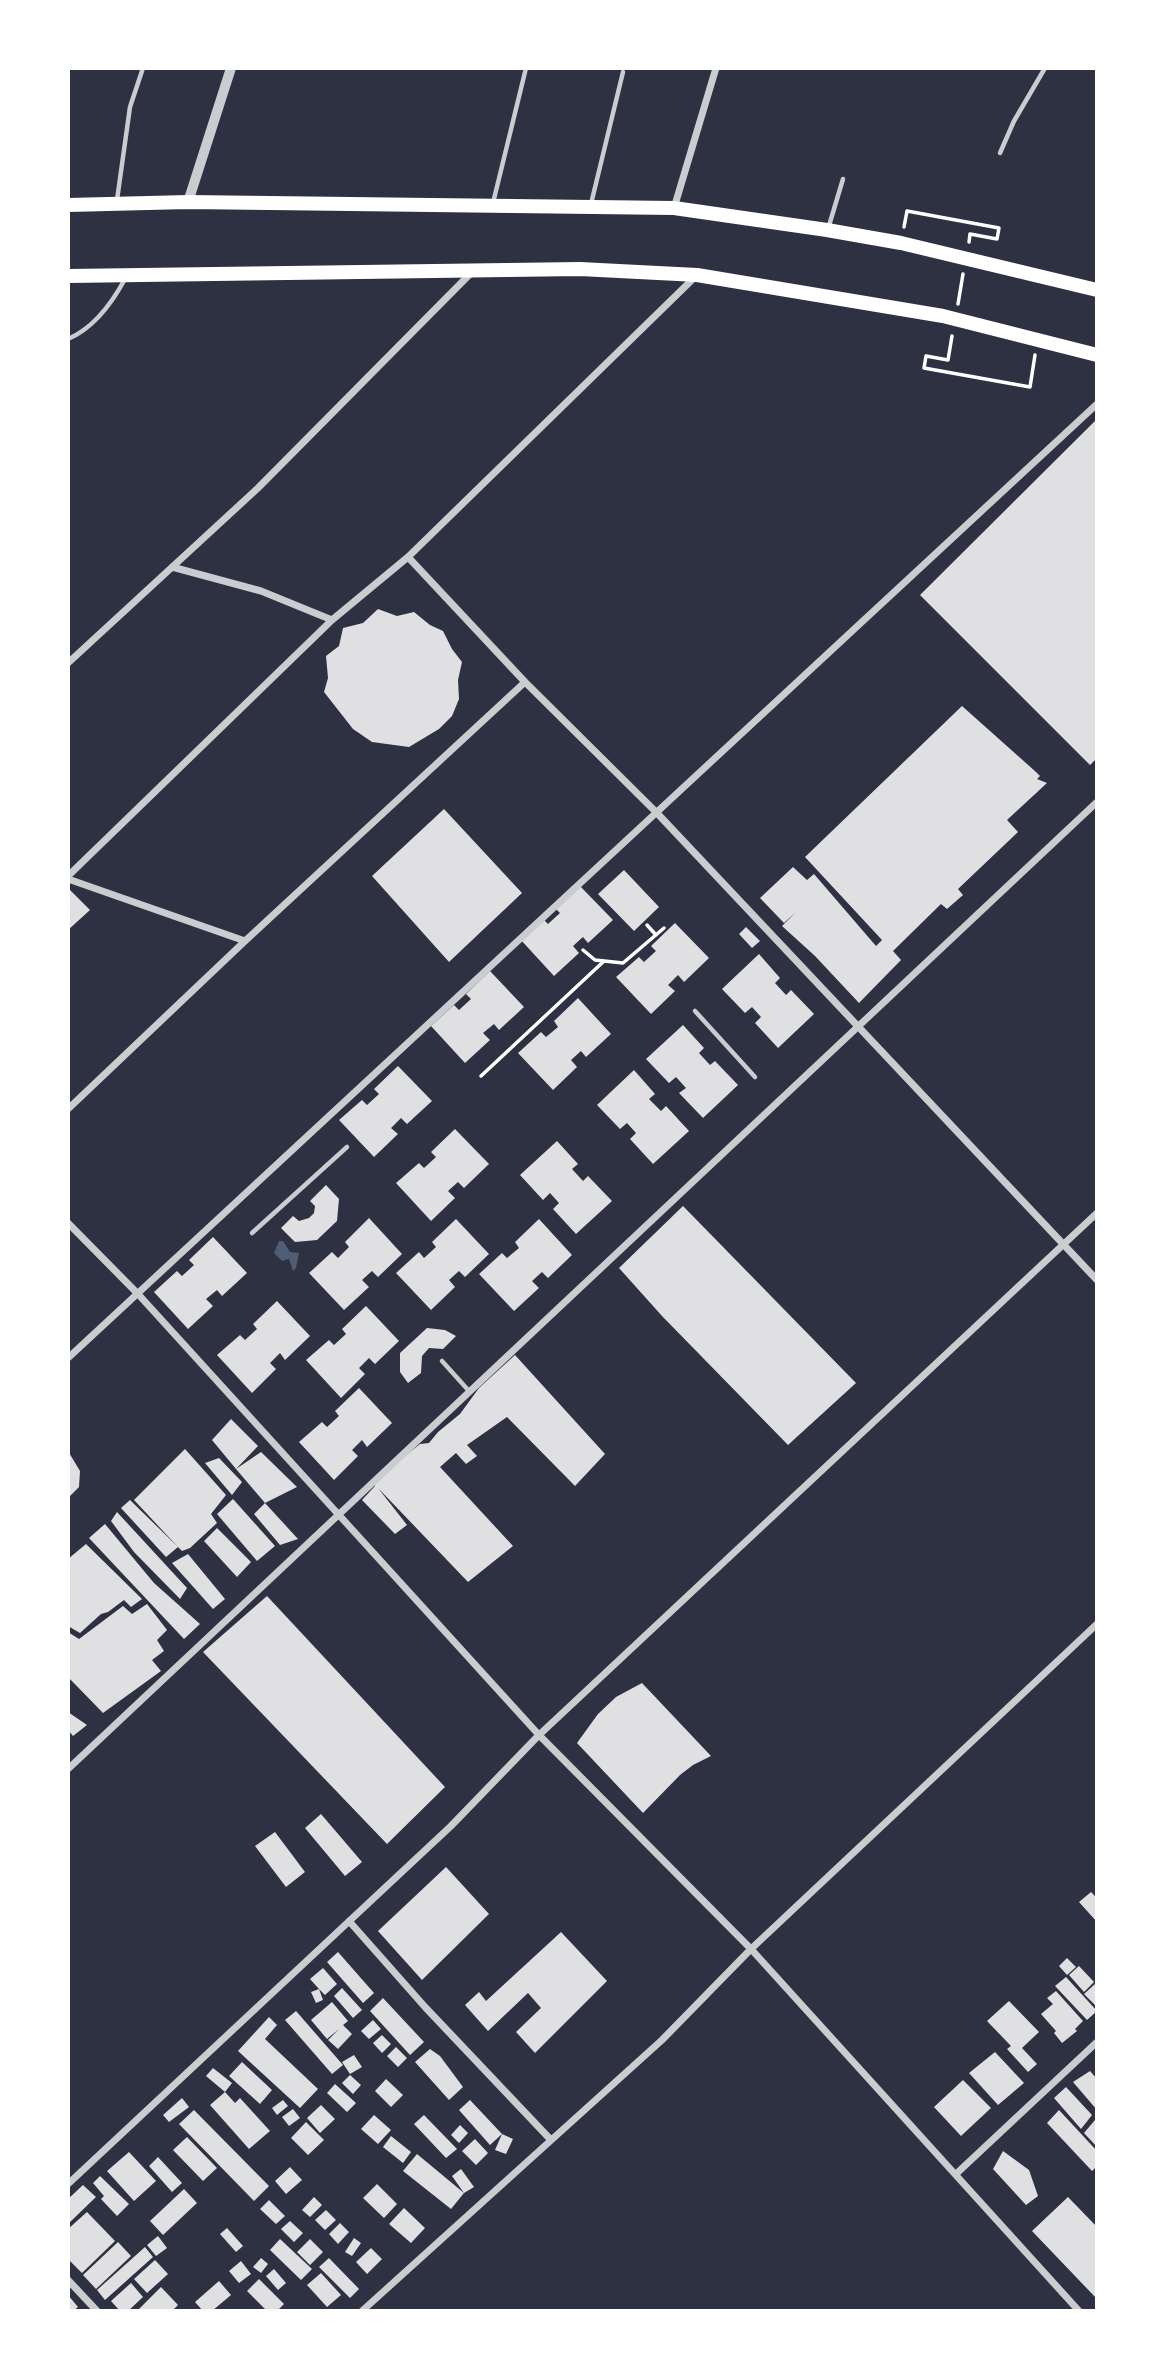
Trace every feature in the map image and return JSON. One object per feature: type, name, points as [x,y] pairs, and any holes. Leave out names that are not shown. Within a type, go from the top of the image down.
[{"type":"highway","points":[[68,205],[188,202],[674,208],[901,243],[1097,290]]},
{"type":"highway","points":[[68,276],[580,269],[697,275],[943,316],[1097,355]]},
{"type":"street","points":[[188,202],[231,68]]},
{"type":"street","points":[[674,208],[716,68]]},
{"type":"street","points":[[68,663],[258,488],[474,270]]},
{"type":"street","points":[[245,941],[68,877],[332,620],[408,557],[697,275]]},
{"type":"street","points":[[68,1358],[1097,404]]},
{"type":"street","points":[[408,557],[525,682],[656,812],[1097,1280]]},
{"type":"street","points":[[172,567],[261,591],[332,620]]},
{"type":"street","points":[[68,1110],[245,941],[525,682]]},
{"type":"street","points":[[68,1769],[1097,802]]},
{"type":"street","points":[[68,2184],[451,1826],[539,1735],[1097,1213]]},
{"type":"street","points":[[68,1223],[138,1294],[539,1735],[751,1949],[1079,2311]]},
{"type":"street","points":[[362,2311],[662,2040],[751,1949],[1097,1624]]},
{"type":"street","points":[[349,1921],[551,2140]]},
{"type":"street","points":[[956,2174],[1097,2042]]},
{"type":"street","points":[[68,2280],[97,2311]]},
{"type":"lane","points":[[116,204],[130,107],[143,68]]},
{"type":"lane","points":[[493,205],[526,68]]},
{"type":"lane","points":[[1000,153],[1014,121],[1045,68]]},
{"type":"lane","points":[[590,208],[623,72]]},
{"type":"lane","points":[[827,230],[843,179]]},
{"type":"lane","points":[[68,340],[78,335],[98,317],[116,295],[127,275]]},
{"type":"lane","points":[[695,1012],[755,1077]]},
{"type":"lane","points":[[251,1233],[347,1147]]},
{"type":"lane","points":[[442,1362],[469,1391]]},
{"type":"path","points":[[901,243],[906,211],[999,228],[997,239],[970,234],[968,247]]},
{"type":"path","points":[[957,310],[964,272]]},
{"type":"path","points":[[953,335],[948,360],[926,356],[924,368],[1030,387],[1038,340]]},
{"type":"path","points":[[647,925],[656,935]]},
{"type":"path","points":[[583,950],[596,960],[623,963],[664,928]]},
{"type":"path","points":[[481,1076],[603,962]]},
{"type":"water","points":[[279,1241],[283,1241],[290,1252],[299,1253],[293,1271],[289,1259],[282,1261],[274,1253]]},
{"type":"building","points":[[1097,419],[1097,758],[1090,765],[920,595]]},
{"type":"building","points":[[378,609],[397,616],[414,612],[430,625],[443,631],[462,662],[458,680],[459,699],[452,716],[439,729],[409,747],[372,742],[353,729],[324,692],[328,678],[326,656],[339,646],[343,628],[363,623]]},
{"type":"building","points":[[962,706],[1036,772],[1040,776],[1037,779],[1047,783],[1007,820],[1018,832],[958,889],[963,895],[947,909],[941,904],[893,951],[901,960],[859,1003],[815,956],[782,926],[796,912],[784,923],[760,898],[793,867],[807,880],[814,874],[876,946],[882,940],[805,857]]},
{"type":"building","points":[[444,809],[522,893],[449,962],[372,876]]},
{"type":"building","points":[[624,870],[659,907],[634,931],[598,894]]},
{"type":"building","points":[[579,885],[613,920],[588,943],[583,937],[573,946],[579,953],[554,976],[520,939],[543,919],[548,924],[560,913],[555,908]]},
{"type":"building","points":[[68,888],[90,910],[68,930]]},
{"type":"building","points":[[675,923],[709,958],[684,982],[678,975],[668,985],[675,991],[651,1014],[616,977],[639,957],[644,962],[656,951],[651,946]]},
{"type":"building","points":[[746,927],[760,941],[752,948],[739,934]]},
{"type":"building","points":[[759,954],[780,978],[775,983],[786,995],[791,990],[814,1014],[778,1048],[755,1023],[761,1017],[752,1007],[745,1013],[722,989]]},
{"type":"building","points":[[490,971],[524,1007],[499,1030],[494,1024],[483,1033],[490,1040],[465,1063],[431,1026],[454,1005],[459,1010],[471,999],[466,994]]},
{"type":"building","points":[[578,998],[611,1034],[586,1057],[581,1051],[571,1060],[577,1067],[553,1090],[518,1053],[541,1032],[546,1037],[558,1027],[554,1021]]},
{"type":"building","points":[[683,1025],[704,1048],[699,1053],[710,1065],[715,1061],[738,1085],[703,1118],[679,1093],[686,1088],[676,1077],[669,1083],[646,1059]]},
{"type":"building","points":[[398,1066],[432,1101],[407,1124],[401,1118],[391,1128],[398,1134],[374,1157],[339,1120],[362,1100],[367,1105],[379,1094],[374,1089]]},
{"type":"building","points":[[634,1070],[655,1094],[649,1099],[661,1111],[666,1106],[689,1131],[653,1164],[630,1139],[636,1133],[627,1123],[620,1129],[597,1105]]},
{"type":"building","points":[[455,1129],[489,1164],[464,1188],[458,1182],[448,1191],[455,1198],[431,1221],[396,1183],[419,1163],[424,1168],[436,1157],[431,1152]]},
{"type":"building","points":[[557,1141],[578,1164],[572,1169],[583,1181],[588,1176],[612,1201],[576,1234],[553,1209],[559,1203],[550,1193],[543,1200],[520,1175]]},
{"type":"building","points":[[326,1185],[339,1199],[337,1221],[317,1240],[295,1242],[281,1228],[293,1216],[299,1221],[309,1218],[314,1213],[315,1206],[310,1201]]},
{"type":"building","points":[[683,1206],[856,1383],[788,1445],[619,1268]]},
{"type":"building","points":[[369,1218],[402,1254],[378,1277],[372,1271],[362,1280],[369,1287],[344,1310],[309,1273],[332,1252],[338,1258],[349,1247],[345,1242]]},
{"type":"building","points":[[456,1219],[489,1254],[465,1277],[459,1271],[449,1280],[455,1287],[431,1310],[396,1273],[419,1252],[424,1258],[436,1247],[432,1242]]},
{"type":"building","points":[[539,1219],[572,1255],[548,1278],[542,1272],[532,1281],[539,1288],[514,1311],[479,1274],[502,1253],[507,1258],[519,1248],[515,1242]]},
{"type":"building","points":[[213,1237],[247,1273],[222,1296],[217,1290],[206,1299],[213,1306],[188,1329],[154,1292],[177,1271],[182,1276],[194,1265],[189,1260]]},
{"type":"building","points":[[277,1301],[310,1336],[285,1360],[280,1353],[270,1363],[276,1369],[252,1393],[217,1355],[240,1335],[245,1340],[257,1329],[253,1324]]},
{"type":"building","points":[[366,1306],[399,1341],[375,1364],[369,1358],[359,1368],[365,1374],[341,1398],[306,1360],[329,1340],[334,1345],[346,1334],[342,1329]]},
{"type":"building","points":[[427,1328],[445,1330],[456,1336],[443,1349],[429,1348],[422,1356],[421,1373],[408,1383],[400,1372],[400,1353]]},
{"type":"building","points":[[515,1355],[605,1454],[575,1486],[507,1417],[467,1445],[477,1456],[466,1464],[456,1453],[440,1467],[513,1546],[468,1582],[378,1488],[407,1525],[395,1534],[362,1500],[375,1486],[373,1482],[420,1444],[429,1443],[460,1414],[479,1388]]},
{"type":"building","points":[[359,1388],[392,1423],[367,1447],[362,1440],[352,1450],[358,1456],[334,1480],[299,1442],[322,1422],[327,1427],[339,1416],[335,1411]]},
{"type":"building","points":[[231,1419],[258,1446],[236,1469],[212,1440]]},
{"type":"building","points":[[185,1449],[226,1495],[211,1514],[217,1523],[190,1548],[182,1551],[134,1500]]},
{"type":"building","points":[[68,1451],[80,1471],[79,1487],[68,1498]]},
{"type":"building","points":[[261,1452],[297,1487],[265,1503],[236,1469]]},
{"type":"building","points":[[219,1458],[242,1482],[232,1495],[205,1463]]},
{"type":"building","points":[[233,1499],[275,1546],[257,1561],[217,1514]]},
{"type":"building","points":[[130,1500],[178,1547],[166,1557],[121,1508]]},
{"type":"building","points":[[265,1503],[298,1539],[280,1545],[254,1514]]},
{"type":"building","points":[[117,1512],[187,1588],[180,1599],[134,1552],[111,1521]]},
{"type":"building","points":[[105,1524],[154,1583],[200,1624],[184,1639],[89,1538]]},
{"type":"building","points":[[217,1528],[251,1562],[237,1577],[204,1541]]},
{"type":"building","points":[[86,1544],[142,1599],[131,1607],[124,1600],[101,1614],[80,1633],[68,1626],[68,1559]]},
{"type":"building","points":[[188,1554],[225,1599],[213,1609],[172,1563]]},
{"type":"building","points":[[267,1596],[445,1787],[387,1844],[203,1652]]},
{"type":"building","points":[[147,1604],[167,1630],[157,1640],[164,1651],[152,1660],[161,1671],[103,1713],[68,1677],[68,1632],[79,1639],[123,1606],[132,1614]]},
{"type":"building","points":[[642,1683],[711,1756],[680,1775],[643,1813],[577,1743],[598,1714],[616,1697]]},
{"type":"building","points":[[68,1712],[87,1725],[73,1736],[68,1730]]},
{"type":"building","points":[[321,1814],[362,1862],[345,1876],[305,1828]]},
{"type":"building","points":[[275,1832],[305,1872],[286,1887],[255,1846]]},
{"type":"building","points":[[446,1867],[489,1914],[422,1980],[378,1931]]},
{"type":"building","points":[[1091,1892],[1097,1898],[1097,1922],[1079,1902]]},
{"type":"building","points":[[561,1932],[607,1981],[535,2053],[516,2032],[541,2008],[528,1993],[488,2031],[465,2005],[479,1992],[486,2001]]},
{"type":"building","points":[[338,1952],[374,1993],[363,2003],[327,1962]]},
{"type":"building","points":[[1067,1958],[1076,1967],[1067,1975],[1059,1966]]},
{"type":"building","points":[[1079,1966],[1094,1982],[1084,1992],[1069,1975]]},
{"type":"building","points":[[323,1968],[337,1984],[325,1995],[310,1979]]},
{"type":"building","points":[[1066,1977],[1097,2011],[1087,2020],[1055,1986]]},
{"type":"building","points":[[1095,1984],[1097,1986],[1097,2007],[1084,1994]]},
{"type":"building","points":[[342,1988],[362,2010],[353,2018],[334,1996]]},
{"type":"building","points":[[319,1989],[323,2000],[316,2003],[311,1992]]},
{"type":"building","points":[[1056,1991],[1083,2021],[1075,2029],[1077,2031],[1062,2043],[1054,2033],[1056,2031],[1041,2014],[1053,2004],[1047,1998]]},
{"type":"building","points":[[383,1998],[424,2042],[410,2055],[370,2011]]},
{"type":"building","points":[[1009,2001],[1039,2032],[1022,2048],[1037,2064],[1028,2072],[1007,2049],[1011,2046],[987,2021]]},
{"type":"building","points":[[332,2002],[348,2021],[343,2025],[352,2034],[338,2049],[328,2040],[339,2029],[327,2039],[311,2020]]},
{"type":"building","points":[[296,2011],[343,2065],[332,2074],[285,2020]]},
{"type":"building","points":[[269,2017],[277,2025],[265,2039],[318,2089],[300,2108],[238,2051]]},
{"type":"building","points":[[373,2020],[381,2029],[369,2039],[361,2031]]},
{"type":"building","points":[[382,2035],[391,2044],[382,2053],[373,2043]]},
{"type":"building","points":[[396,2047],[407,2058],[398,2067],[387,2056]]},
{"type":"building","points":[[430,2049],[440,2056],[463,2087],[449,2100],[415,2062]]},
{"type":"building","points":[[995,2052],[1024,2083],[998,2105],[969,2073]]},
{"type":"building","points":[[354,2055],[362,2067],[350,2074],[342,2062]]},
{"type":"building","points":[[242,2062],[272,2090],[260,2104],[229,2076]]},
{"type":"building","points":[[213,2068],[232,2083],[225,2092],[206,2076]]},
{"type":"building","points":[[1090,2071],[1097,2079],[1097,2110],[1073,2082]]},
{"type":"building","points":[[350,2075],[361,2085],[353,2094],[342,2083]]},
{"type":"building","points":[[386,2079],[403,2095],[391,2107],[375,2091]]},
{"type":"building","points":[[963,2080],[991,2108],[961,2136],[934,2107]]},
{"type":"building","points":[[335,2084],[356,2103],[347,2112],[327,2093]]},
{"type":"building","points":[[1066,2087],[1092,2115],[1081,2129],[1054,2098]]},
{"type":"building","points":[[225,2092],[235,2103],[240,2098],[270,2131],[249,2149],[210,2105]]},
{"type":"building","points":[[182,2098],[189,2107],[169,2122],[163,2115]]},
{"type":"building","points":[[283,2100],[288,2106],[277,2115],[272,2108]]},
{"type":"building","points":[[470,2100],[502,2134],[490,2145],[459,2110]]},
{"type":"building","points":[[321,2105],[335,2119],[320,2133],[307,2118]]},
{"type":"building","points":[[293,2109],[300,2118],[289,2126],[282,2117]]},
{"type":"building","points":[[194,2110],[269,2186],[254,2201],[179,2124]]},
{"type":"building","points":[[1059,2110],[1097,2151],[1097,2166],[1092,2171],[1047,2123]]},
{"type":"building","points":[[374,2115],[391,2130],[378,2144],[361,2129]]},
{"type":"building","points":[[424,2115],[457,2149],[446,2158],[414,2124]]},
{"type":"building","points":[[1095,2120],[1097,2123],[1097,2147],[1084,2133]]},
{"type":"building","points":[[306,2122],[324,2140],[308,2155],[291,2138]]},
{"type":"building","points":[[460,2125],[468,2133],[459,2143],[451,2135]]},
{"type":"building","points":[[502,2134],[513,2139],[506,2154],[495,2150]]},
{"type":"building","points":[[391,2136],[411,2152],[403,2163],[383,2147]]},
{"type":"building","points":[[187,2137],[217,2168],[203,2181],[173,2150]]},
{"type":"building","points":[[475,2139],[488,2153],[476,2165],[462,2151]]},
{"type":"building","points":[[1003,2151],[1029,2170],[1038,2196],[1026,2205],[993,2169]]},
{"type":"building","points":[[129,2152],[156,2181],[134,2201],[107,2171]]},
{"type":"building","points":[[417,2154],[464,2193],[451,2209],[403,2171]]},
{"type":"building","points":[[158,2157],[182,2183],[172,2192],[149,2166]]},
{"type":"building","points":[[290,2167],[302,2180],[286,2194],[275,2181]]},
{"type":"building","points":[[461,2169],[474,2187],[464,2193],[452,2176]]},
{"type":"building","points":[[100,2176],[129,2204],[117,2216],[101,2199],[104,2196],[93,2183]]},
{"type":"building","points":[[377,2184],[397,2204],[384,2218],[363,2198]]},
{"type":"building","points":[[83,2185],[96,2197],[68,2224],[68,2199]]},
{"type":"building","points":[[184,2189],[197,2203],[163,2235],[150,2221]]},
{"type":"building","points":[[314,2197],[322,2205],[310,2217],[302,2210]]},
{"type":"building","points":[[1068,2197],[1097,2227],[1097,2299],[1032,2231]]},
{"type":"building","points":[[269,2200],[285,2216],[276,2224],[260,2209]]},
{"type":"building","points":[[404,2208],[425,2228],[411,2243],[389,2224]]},
{"type":"building","points":[[326,2210],[336,2220],[325,2230],[315,2220]]},
{"type":"building","points":[[87,2212],[115,2241],[82,2273],[68,2259],[68,2229]]},
{"type":"building","points":[[290,2221],[303,2233],[294,2242],[281,2229]]},
{"type":"building","points":[[340,2223],[349,2232],[338,2244],[329,2234]]},
{"type":"building","points":[[227,2228],[243,2246],[236,2252],[220,2234]]},
{"type":"building","points":[[158,2236],[167,2248],[156,2256],[147,2245]]},
{"type":"building","points":[[354,2238],[361,2243],[352,2256],[345,2252]]},
{"type":"building","points":[[280,2239],[312,2269],[301,2280],[270,2250]]},
{"type":"building","points":[[310,2239],[323,2252],[310,2265],[297,2252]]},
{"type":"building","points":[[118,2242],[131,2256],[96,2289],[83,2275]]},
{"type":"building","points":[[145,2247],[153,2257],[105,2300],[97,2290]]},
{"type":"building","points":[[371,2248],[382,2259],[367,2274],[356,2262]]},
{"type":"building","points":[[261,2258],[268,2264],[261,2273],[253,2267]]},
{"type":"building","points":[[329,2258],[359,2289],[350,2298],[319,2267]]},
{"type":"building","points":[[155,2260],[168,2274],[147,2293],[134,2279]]},
{"type":"building","points":[[241,2261],[251,2274],[239,2283],[229,2271]]},
{"type":"building","points":[[274,2269],[286,2283],[278,2290],[266,2276]]},
{"type":"building","points":[[321,2273],[341,2295],[327,2307],[307,2285]]},
{"type":"building","points":[[259,2279],[284,2304],[277,2311],[267,2311],[247,2291]]},
{"type":"building","points":[[219,2281],[231,2295],[212,2311],[203,2311],[195,2302]]},
{"type":"building","points":[[131,2283],[143,2297],[128,2311],[120,2311],[111,2301]]},
{"type":"building","points":[[161,2287],[178,2305],[172,2311],[137,2311]]},
{"type":"building","points":[[68,2295],[78,2307],[73,2311],[68,2311]]}]
